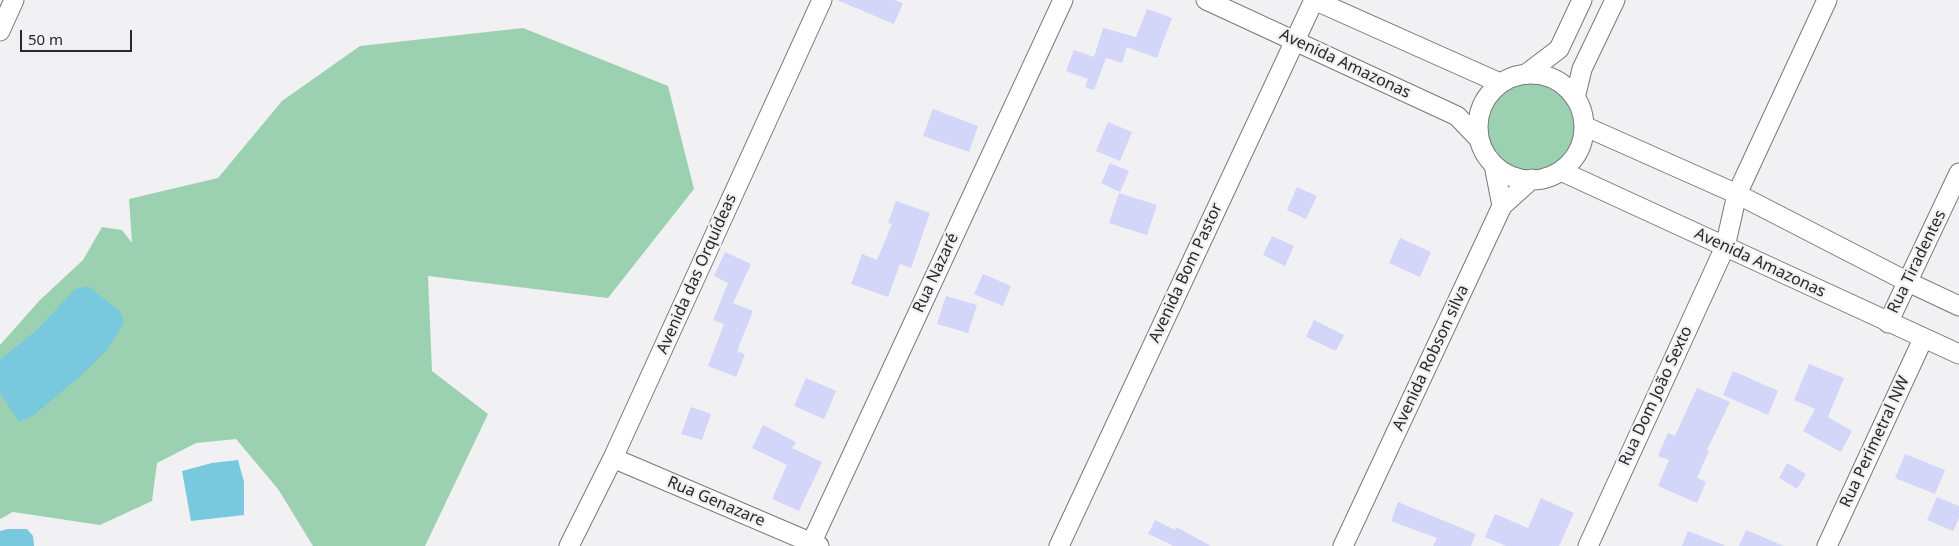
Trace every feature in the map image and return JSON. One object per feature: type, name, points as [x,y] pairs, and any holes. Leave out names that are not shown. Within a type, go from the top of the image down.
[{"type":"street","points":[[1,28],[14,0]]},
{"type":"street","name":"Avenida das Orquídeas","points":[[569,546],[613,458],[822,0]]},
{"type":"street","name":"Rua Nazaré","points":[[813,545],[1063,0]]},
{"type":"street","name":"Avenida Amazonas","points":[[1206,0],[1456,116],[1478,138]]},
{"type":"street","points":[[1314,0],[1500,83]]},
{"type":"street","name":"Avenida Bom Pastor","points":[[1065,544],[1294,40],[1314,0]]},
{"type":"street","points":[[1526,74],[1559,49],[1582,0]]},
{"type":"street","points":[[1576,98],[1582,68],[1615,0]]},
{"type":"street","name":"Rua Dom João Sexto","points":[[1588,546],[1725,247],[1737,194],[1827,0]]},
{"type":"street","points":[[1526,74],[1540,74],[1554,79],[1566,87],[1576,98],[1582,112],[1584,126],[1581,143],[1573,158],[1560,171],[1544,178],[1526,180],[1508,174],[1494,166],[1484,153],[1478,138],[1481,107],[1489,94],[1500,83],[1512,77],[1526,74]]},
{"type":"street","points":[[1584,126],[1737,194],[1908,282],[1959,306]]},
{"type":"street","points":[[1494,166],[1502,206]]},
{"type":"street","name":"Avenida Amazonas","points":[[1560,171],[1959,354]]},
{"type":"street","name":"Rua Tiradentes","points":[[1888,323],[1959,174]]},
{"type":"street","name":"Avenida Robson silva","points":[[1343,546],[1502,206],[1532,179]]},
{"type":"street","name":"Rua Perimetral NW","points":[[1826,546],[1923,339]]},
{"type":"street","name":"Rua Genazare","points":[[613,458],[813,545]]},
{"type":"green space","points":[[523,28],[668,86],[694,189],[608,298],[428,276],[432,371],[488,414],[425,546],[313,546],[278,489],[236,439],[196,443],[157,463],[152,501],[100,525],[13,512],[0,519],[0,345],[40,300],[83,260],[102,227],[122,230],[132,243],[129,199],[218,178],[282,101],[360,46]]},
{"type":"green space","points":[[1532,82],[1550,86],[1564,96],[1574,110],[1578,128],[1574,146],[1564,160],[1550,170],[1532,174],[1514,170],[1500,160],[1490,146],[1486,128],[1490,110],[1500,96],[1514,86]]},
{"type":"water","points":[[88,286],[121,312],[124,323],[106,351],[84,373],[34,415],[19,422],[0,393],[0,360],[38,329],[75,289]]},
{"type":"water","points":[[238,460],[244,482],[244,515],[191,521],[182,471],[212,463]]},
{"type":"water","points":[[27,529],[33,536],[34,546],[0,546],[0,531]]},
{"type":"building","points":[[837,0],[894,0],[903,3],[894,24]]},
{"type":"building","points":[[1147,9],[1172,18],[1157,58],[1127,47],[1122,63],[1106,58],[1094,90],[1085,87],[1088,79],[1066,71],[1074,50],[1094,57],[1103,28],[1136,37]]},
{"type":"building","points":[[933,109],[978,126],[969,152],[923,136]]},
{"type":"building","points":[[1108,122],[1132,132],[1120,161],[1096,151]]},
{"type":"building","points":[[1110,163],[1129,171],[1120,192],[1101,183]]},
{"type":"building","points":[[1297,187],[1317,196],[1306,219],[1287,210]]},
{"type":"building","points":[[1119,193],[1157,205],[1147,235],[1109,223]]},
{"type":"building","points":[[896,201],[930,213],[911,268],[900,264],[888,297],[851,284],[862,254],[877,260],[892,224],[888,223]]},
{"type":"building","points":[[1272,236],[1294,246],[1285,266],[1263,255]]},
{"type":"building","points":[[1400,238],[1431,252],[1420,277],[1389,263]]},
{"type":"building","points":[[725,252],[751,264],[733,303],[753,311],[737,351],[745,354],[736,377],[708,366],[724,324],[713,320],[728,283],[714,276]]},
{"type":"building","points":[[983,274],[1011,286],[1003,306],[974,294]]},
{"type":"building","points":[[946,296],[977,305],[968,333],[937,324]]},
{"type":"building","points":[[1314,320],[1344,335],[1336,351],[1306,337]]},
{"type":"building","points":[[1809,364],[1844,378],[1828,417],[1852,431],[1841,452],[1803,431],[1815,409],[1794,400]]},
{"type":"building","points":[[1733,371],[1778,391],[1768,415],[1723,395]]},
{"type":"building","points":[[806,378],[836,391],[824,419],[794,406]]},
{"type":"building","points":[[1697,388],[1730,402],[1707,450],[1709,451],[1697,478],[1706,482],[1697,503],[1658,486],[1669,460],[1658,456],[1668,433],[1675,436]]},
{"type":"building","points":[[691,407],[711,414],[702,440],[681,434]]},
{"type":"building","points":[[763,425],[796,442],[792,448],[822,462],[799,511],[772,499],[787,465],[752,448]]},
{"type":"building","points":[[1905,454],[1945,470],[1935,494],[1895,478]]},
{"type":"building","points":[[1787,463],[1806,474],[1797,489],[1779,478]]},
{"type":"building","points":[[1937,497],[1959,506],[1959,518],[1953,531],[1927,520]]},
{"type":"building","points":[[1541,498],[1574,513],[1559,546],[1506,546],[1485,537],[1495,514],[1528,528]]},
{"type":"building","points":[[1398,502],[1476,534],[1471,546],[1433,546],[1437,538],[1391,521]]},
{"type":"building","points":[[1155,520],[1175,530],[1176,527],[1211,546],[1174,546],[1148,534]]},
{"type":"building","points":[[1746,530],[1784,546],[1739,546]]},
{"type":"building","points":[[1688,531],[1724,545],[1724,546],[1682,546]]}]
